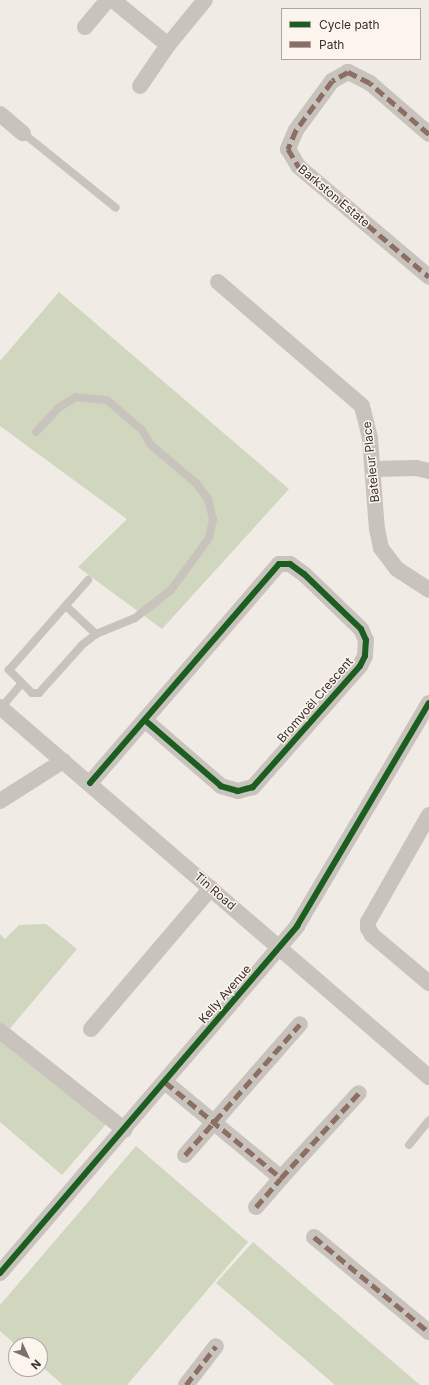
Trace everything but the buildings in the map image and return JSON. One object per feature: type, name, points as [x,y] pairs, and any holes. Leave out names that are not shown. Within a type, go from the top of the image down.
[{"type":"street","points":[[85,27],[108,0]]},
{"type":"street","points":[[113,0],[168,45]]},
{"type":"street","points":[[140,86],[168,45],[205,0]]},
{"type":"street","name":"Barkston Estate","points":[[429,134],[370,83],[348,72],[332,81],[293,135],[288,149],[299,167],[429,277]]},
{"type":"street","points":[[0,114],[24,133]]},
{"type":"street","name":"Bateleur Place","points":[[218,282],[362,406],[368,422],[374,469],[377,529],[381,548],[397,568],[429,590]]},
{"type":"street","points":[[374,469],[416,468],[429,471]]},
{"type":"street","name":"Bromvoël Crescent","points":[[90,783],[146,721],[279,564],[290,564],[304,574],[361,629],[366,640],[365,656],[360,666],[253,787],[238,791],[221,786],[146,721]]},
{"type":"street","name":"Kelly Avenue","points":[[0,1273],[125,1130],[280,948],[323,883],[429,703]]},
{"type":"street","name":"Tin Road","points":[[0,707],[90,783],[429,1077]]},
{"type":"street","points":[[0,801],[63,761]]},
{"type":"street","points":[[428,980],[372,935],[368,928],[368,922],[429,815]]},
{"type":"street","points":[[91,1029],[211,888]]},
{"type":"street","points":[[185,1155],[300,1024]]},
{"type":"street","points":[[0,1031],[125,1130]]},
{"type":"street","points":[[165,1082],[281,1178]]},
{"type":"street","points":[[256,1207],[359,1093]]},
{"type":"street","points":[[314,1237],[429,1332]]},
{"type":"street","points":[[186,1385],[216,1346]]},
{"type":"lane","points":[[24,133],[116,208]]},
{"type":"lane","points":[[36,432],[58,408],[76,397],[107,400],[142,430],[151,445],[196,484],[208,499],[213,519],[209,538],[183,576],[155,605],[135,618],[96,634],[83,644],[39,693],[32,693],[10,674],[11,667],[88,580]]},
{"type":"lane","points":[[66,606],[96,634]]},
{"type":"lane","points":[[0,707],[21,684]]},
{"type":"lane","points":[[409,1145],[429,1120]]},
{"type":"green space","points":[[59,292],[289,489],[162,629],[78,567],[127,519],[0,426],[0,361]]},
{"type":"green space","points":[[46,924],[77,949],[7,1032],[113,1116],[62,1175],[0,1122],[0,934],[5,939],[19,925]]},
{"type":"green space","points":[[136,1146],[248,1242],[127,1385],[63,1385],[48,1372],[48,1337],[8,1338],[0,1331],[0,1305]]},
{"type":"green space","points":[[253,1242],[420,1385],[335,1385],[216,1283]]},
{"type":"marked path","points":[[429,134],[370,83],[348,72],[332,81],[296,130],[288,149],[299,167],[429,277]]},
{"type":"marked path","points":[[185,1155],[300,1024]]},
{"type":"marked path","points":[[165,1082],[281,1178],[359,1093]]},
{"type":"marked path","points":[[256,1207],[281,1178]]},
{"type":"marked path","points":[[314,1237],[429,1332]]},
{"type":"marked path","points":[[186,1385],[216,1346]]},
{"type":"cycle path","points":[[90,783],[279,564],[290,564],[304,574],[361,629],[366,640],[365,656],[360,666],[253,787],[238,791],[221,786],[146,721]]},
{"type":"cycle path","points":[[0,1273],[297,926],[429,703]]}]
